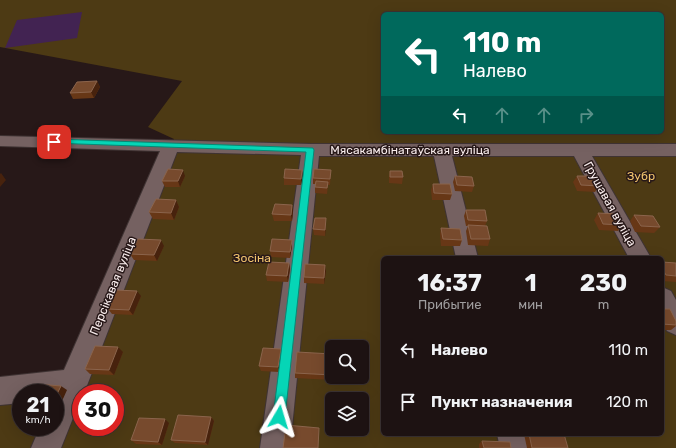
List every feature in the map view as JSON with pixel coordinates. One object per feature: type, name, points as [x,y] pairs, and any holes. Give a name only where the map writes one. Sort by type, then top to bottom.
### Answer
[{"type":"street","name":"Мясакамбінатаўская вуліца","points":[[0,141],[310,150],[676,150]]},
{"type":"street","name":"Персікавая вуліца","points":[[64,406],[171,145]]},
{"type":"street","points":[[275,448],[310,150]]},
{"type":"street","points":[[442,150],[467,256]]},
{"type":"street","name":"Грушавая вуліца","points":[[580,150],[639,256]]},
{"type":"street","points":[[664,302],[676,323]]},
{"type":"street","points":[[0,391],[74,383]]},
{"type":"street","name":"Персікавая вуліца","points":[[46,448],[51,436]]},
{"type":"street","points":[[512,436],[515,448]]},
{"type":"green space","name":"Зосіна","points":[[0,0],[676,0],[676,448],[0,448],[0,376],[73,376],[174,139],[148,127],[182,81],[0,47]]},
{"type":"shaded area","points":[[82,12],[77,38],[5,48],[17,20]]},
{"type":"building","points":[[97,81],[91,92],[70,93],[77,82]]},
{"type":"building","points":[[168,169],[183,170],[178,181],[162,181]]},
{"type":"building","points":[[285,169],[302,170],[301,179],[284,178]]},
{"type":"building","points":[[314,169],[331,170],[330,179],[313,178]]},
{"type":"building","points":[[390,171],[402,171],[403,177],[390,177]]},
{"type":"building","points":[[455,176],[472,177],[474,186],[457,185]]},
{"type":"building","points":[[577,176],[594,176],[599,186],[581,185]]},
{"type":"building","points":[[316,181],[328,182],[327,188],[315,187]]},
{"type":"building","points":[[433,184],[450,184],[452,194],[434,193]]},
{"type":"building","points":[[156,199],[176,200],[171,213],[149,212]]},
{"type":"building","points":[[275,204],[292,205],[291,215],[272,214]]},
{"type":"building","points":[[466,210],[485,210],[487,221],[468,220]]},
{"type":"building","points":[[598,213],[617,214],[622,225],[603,224]]},
{"type":"building","points":[[634,215],[653,216],[660,227],[641,226]]},
{"type":"building","points":[[315,218],[326,218],[325,230],[313,229]]},
{"type":"building","points":[[468,225],[487,226],[490,239],[471,239]]},
{"type":"building","points":[[441,228],[460,229],[462,240],[443,239]]},
{"type":"building","points":[[138,239],[161,240],[154,255],[130,254]]},
{"type":"building","points":[[272,239],[292,240],[290,252],[270,251]]},
{"type":"building","points":[[269,262],[289,263],[287,276],[266,275]]},
{"type":"building","points":[[664,262],[676,263],[676,276],[666,275],[664,272]]},
{"type":"building","points":[[305,264],[325,265],[324,278],[304,277]]},
{"type":"building","points":[[116,290],[137,291],[129,310],[108,309]]},
{"type":"building","points":[[664,309],[670,309],[676,321],[676,325],[664,324]]},
{"type":"building","points":[[95,346],[118,347],[109,370],[85,369]]},
{"type":"building","points":[[263,348],[281,349],[278,367],[259,366]]},
{"type":"building","points":[[297,352],[325,354],[325,375],[295,373]]},
{"type":"building","points":[[178,415],[211,417],[205,442],[171,440]]},
{"type":"building","points":[[139,418],[165,419],[158,442],[131,440]]},
{"type":"building","points":[[286,425],[319,428],[318,448],[283,448]]},
{"type":"building","points":[[529,436],[565,436],[568,448],[532,448]]},
{"type":"building","points":[[482,441],[510,442],[511,448],[484,448]]},
{"type":"route","points":[[54,142],[310,150],[279,417]]},
{"type":"park label","name":"Зубр","points":[[641,176]]}]
